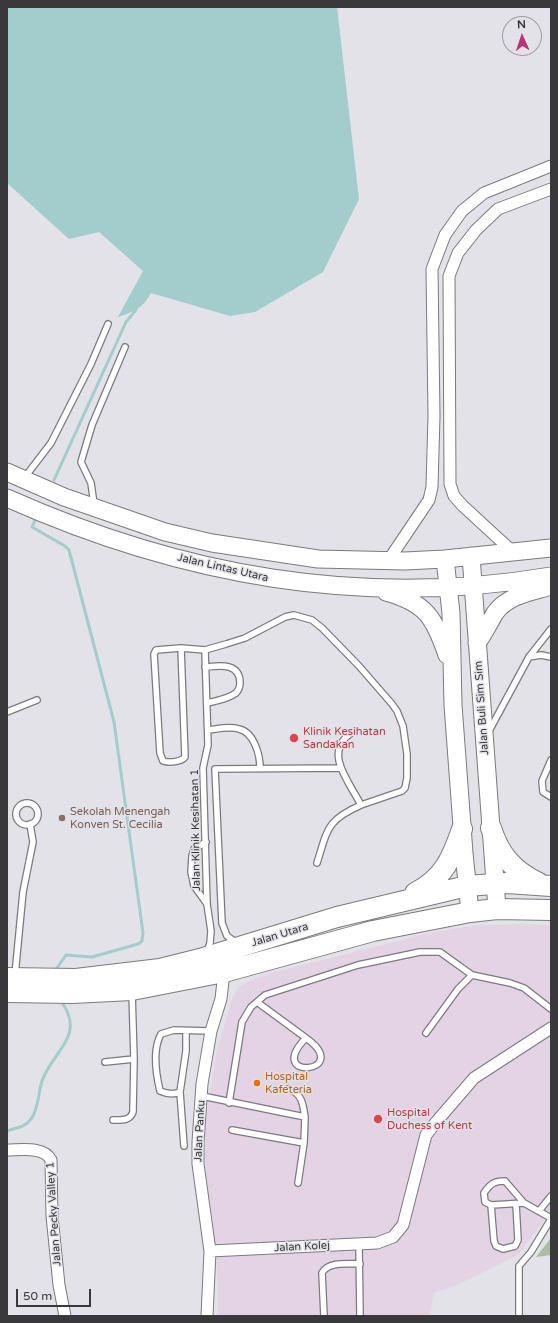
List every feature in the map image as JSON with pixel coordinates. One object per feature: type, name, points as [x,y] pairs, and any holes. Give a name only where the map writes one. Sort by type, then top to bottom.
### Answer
[{"type":"highway","points":[[491,828],[496,843],[508,862],[525,877],[547,886]]},
{"type":"highway","points":[[395,903],[423,888],[440,876],[455,848],[462,829]]},
{"type":"highway","name":"Jalan Utara","points":[[74,986],[160,969],[200,959],[348,914],[467,886],[495,883],[547,886]]},
{"type":"highway","name":"Jalan Utara","points":[[9,982],[45,986],[74,986],[132,990],[224,972],[368,933],[470,912],[497,909],[551,910]]},
{"type":"highway","points":[[348,914],[368,926],[368,933]]},
{"type":"main road","name":"Jalan Lintas Utara","points":[[7,472],[64,497],[94,508],[165,532],[212,543],[318,559],[388,561],[445,559]]},
{"type":"main road","name":"Jalan Lintas Utara","points":[[7,498],[113,539],[209,567],[261,578],[320,586],[362,588],[448,587],[473,585]]},
{"type":"main road","points":[[470,912],[462,829],[448,587],[445,559],[551,548]]},
{"type":"main road","name":"Jalan Buli Sim Sim","points":[[471,556],[497,909]]},
{"type":"main road","points":[[473,585],[551,576]]},
{"type":"main road","points":[[477,643],[495,613],[505,604],[518,595],[551,586]]},
{"type":"main road","points":[[362,588],[381,590],[401,596],[425,611],[437,627],[452,672]]},
{"type":"street","points":[[388,561],[429,500],[432,487],[434,416],[432,269],[445,235],[462,211],[484,193],[551,166]]},
{"type":"street","points":[[513,552],[463,506],[454,496],[450,484],[449,276],[458,253],[476,230],[498,209],[551,189]]},
{"type":"street","name":"Jalan Panku","points":[[207,1316],[210,1251],[198,1164],[202,1096],[211,1031],[221,999],[224,972]]},
{"type":"street","name":"Jalan Kolej","points":[[210,1251],[377,1243],[393,1237],[403,1225],[426,1135],[474,1078],[551,1028]]},
{"type":"street","name":"Jalan Pecky Valley 1","points":[[7,1150],[41,1151],[48,1155],[52,1160],[52,1216],[59,1285],[65,1316]]},
{"type":"lane","points":[[30,482],[91,364],[108,324]]},
{"type":"lane","points":[[94,508],[92,483],[81,462],[92,425],[125,347]]},
{"type":"lane","points":[[181,648],[186,754],[184,760],[164,762],[161,760],[160,753],[154,654],[156,650],[181,648],[205,650],[245,638],[285,617],[294,615],[312,620],[322,628],[359,666],[397,710],[404,726],[407,754],[407,778],[405,788],[402,791],[342,813],[331,825],[325,838],[318,863]]},
{"type":"lane","points":[[484,740],[529,657],[551,629]]},
{"type":"lane","name":"Jalan Klinik Kesihatan 1","points":[[200,959],[209,950],[211,930],[207,904],[203,768],[208,745],[205,650]]},
{"type":"lane","points":[[529,657],[541,655],[551,658]]},
{"type":"lane","points":[[205,667],[227,666],[233,668],[240,678],[238,692],[207,704]]},
{"type":"lane","points":[[7,712],[37,700]]},
{"type":"lane","points":[[208,730],[238,728],[244,730],[255,744],[260,758],[260,768]]},
{"type":"lane","points":[[350,734],[341,740],[338,748],[338,761],[362,805]]},
{"type":"lane","points":[[551,760],[542,781],[543,792],[551,797]]},
{"type":"lane","points":[[247,945],[235,942],[228,936],[222,923],[215,769],[342,768]]},
{"type":"lane","points":[[9,982],[23,892],[33,842],[30,824]]},
{"type":"lane","points":[[206,842],[194,849],[191,872],[194,886],[207,904]]},
{"type":"lane","points":[[229,1103],[242,1022],[251,1007],[265,995],[358,965],[420,952],[440,952],[472,975],[510,983],[524,988],[551,1009]]},
{"type":"lane","points":[[426,1034],[458,989],[472,975]]},
{"type":"lane","points":[[113,1120],[131,1117],[133,1112],[134,1059],[132,990]]},
{"type":"lane","points":[[257,1002],[306,1038],[318,1048],[321,1056],[320,1060],[315,1067],[306,1069],[298,1066],[294,1058],[296,1049],[306,1038]]},
{"type":"lane","points":[[180,1092],[173,1094],[160,1091],[156,1070],[156,1047],[161,1034],[174,1030],[186,1032],[211,1031]]},
{"type":"lane","points":[[184,1146],[180,1092],[186,1051],[186,1032]]},
{"type":"lane","points":[[105,1062],[134,1059]]},
{"type":"lane","points":[[288,1088],[293,1090],[302,1099],[305,1117],[304,1143],[298,1183]]},
{"type":"lane","points":[[202,1096],[229,1103],[305,1117]]},
{"type":"lane","points":[[232,1130],[304,1143]]},
{"type":"lane","points":[[518,1316],[519,1266],[531,1252],[551,1219],[524,1203],[505,1181],[496,1181],[491,1184],[484,1193],[484,1202],[491,1205],[524,1203]]},
{"type":"lane","points":[[539,1211],[551,1196]]},
{"type":"lane","points":[[491,1205],[494,1241],[496,1246],[503,1249],[515,1246],[518,1240],[516,1204]]},
{"type":"lane","points":[[359,1244],[360,1316]]},
{"type":"lane","points":[[324,1316],[322,1273],[324,1269],[329,1266],[360,1264]]},
{"type":"shaded area","name":"Hospital Duchess of Kent","points":[[531,924],[551,926],[551,1211],[518,1255],[457,1285],[434,1293],[429,1316],[218,1316],[218,1285],[214,1230],[205,1165],[205,1123],[217,1050],[233,996],[239,987],[249,981],[271,973],[429,933],[477,925]]},
{"type":"green space","points":[[551,1238],[551,1255],[536,1257]]},
{"type":"water","points":[[7,7],[337,7],[359,199],[323,272],[255,312],[230,316],[151,293],[138,309],[118,317],[143,271],[99,232],[69,239],[7,183]]},
{"type":"waterway","points":[[54,480],[126,322],[136,310]]},
{"type":"waterway","points":[[36,518],[32,527],[65,546],[69,550],[114,722],[143,933],[142,941],[138,944],[92,957],[66,955],[57,968]]},
{"type":"waterway","points":[[7,1131],[23,1126],[29,1122],[34,1115],[42,1081],[69,1035],[69,1016],[63,1004]]},
{"type":"place","name":"Klinik Kesihatan Sandakan","points":[[294,738]]},
{"type":"place","name":"Sekolah Menengah Konven St. Cecilia","points":[[62,818]]},
{"type":"place","name":"Hospital Kafeteria","points":[[257,1083]]},
{"type":"place","name":"Hospital Duchess of Kent","points":[[378,1119]]}]
